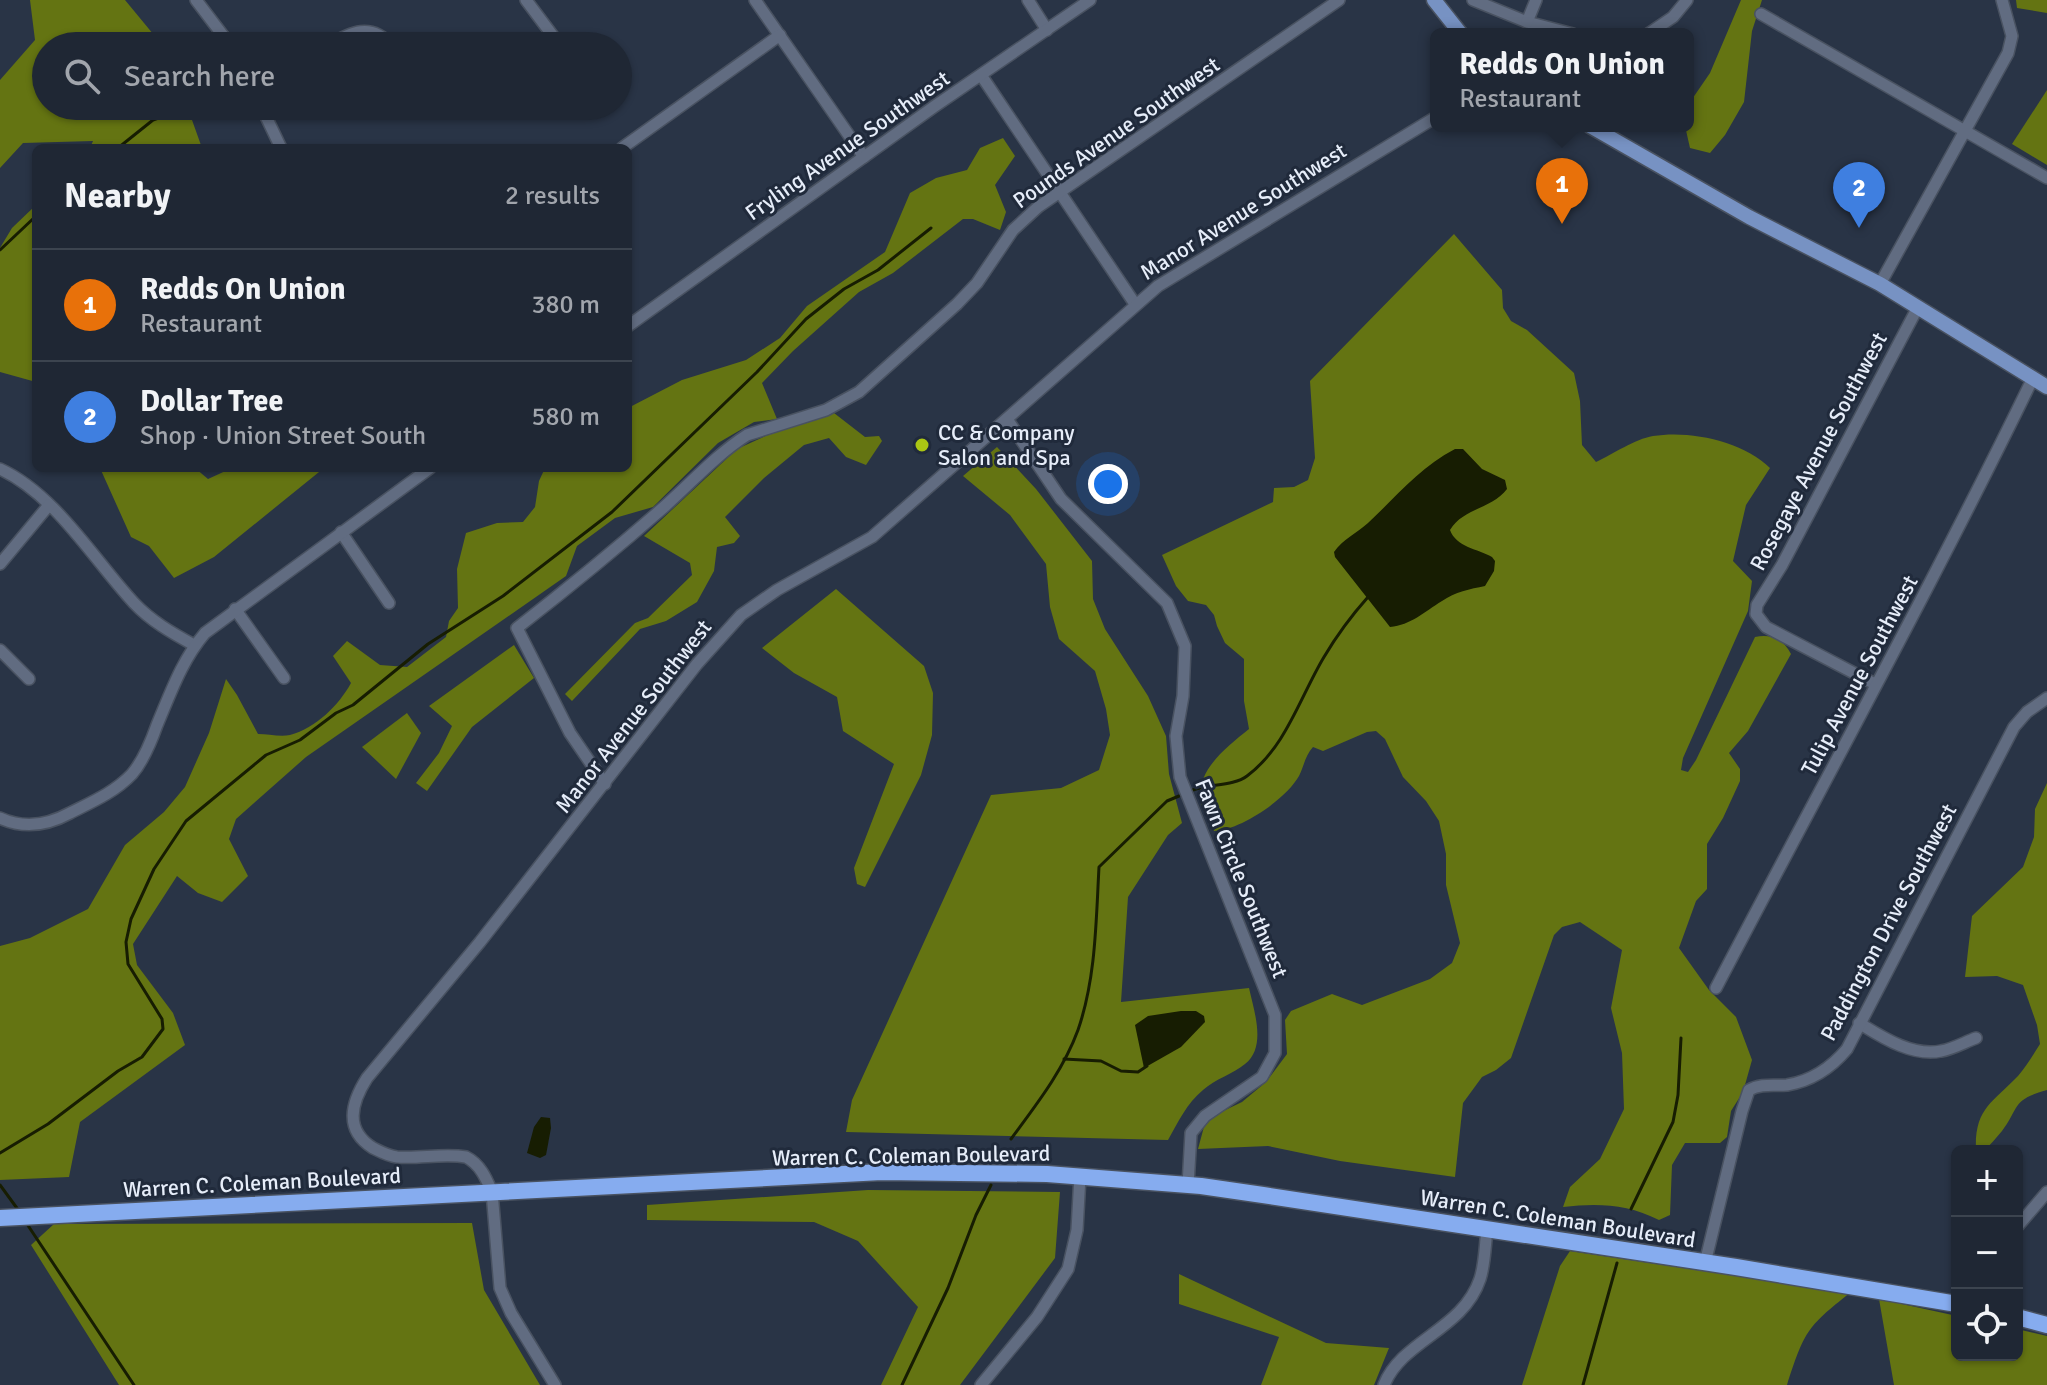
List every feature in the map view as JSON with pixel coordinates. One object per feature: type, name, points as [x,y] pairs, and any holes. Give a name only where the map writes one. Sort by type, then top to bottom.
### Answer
[{"type":"highway","name":"Warren C. Coleman Boulevard","points":[[0,1218],[882,1172],[990,1172],[1188,1185],[1951,1303]]},
{"type":"highway","points":[[2023,1319],[2047,1325]]},
{"type":"main road","points":[[1434,0],[1456,28]]},
{"type":"main road","points":[[1600,132],[1749,217],[1880,284],[2047,387]]},
{"type":"street","points":[[196,0],[220,32]]},
{"type":"street","points":[[526,0],[550,32]]},
{"type":"street","points":[[755,0],[864,157]]},
{"type":"street","points":[[1028,0],[1047,30]]},
{"type":"street","name":"Fryling Avenue Southwest","points":[[632,323],[1090,0]]},
{"type":"street","name":"Pounds Avenue Southwest","points":[[605,784],[570,733],[517,628],[590,571],[707,465],[738,441],[747,435],[826,410],[859,392],[957,304],[977,283],[1013,230],[1059,192],[1339,0]]},
{"type":"street","points":[[1473,0],[1550,28]]},
{"type":"street","points":[[1527,22],[1536,0]]},
{"type":"street","points":[[1657,28],[1673,17],[1687,0]]},
{"type":"street","points":[[1880,284],[2008,53],[2012,42],[2002,0]]},
{"type":"street","points":[[1761,14],[2047,178]]},
{"type":"street","points":[[628,144],[780,35]]},
{"type":"street","points":[[981,75],[1135,304]]},
{"type":"street","points":[[268,120],[279,144]]},
{"type":"street","name":"Manor Avenue Southwest","points":[[492,1192],[482,1170],[466,1157],[398,1157],[380,1152],[359,1136],[353,1124],[352,1109],[360,1089],[375,1068],[480,942],[697,664],[741,615],[777,590],[872,537],[1135,304],[1197,260],[1430,121]]},
{"type":"street","name":"Rosegaye Avenue Southwest","points":[[1875,684],[1766,627],[1756,614],[1757,605],[1782,565],[1918,307]]},
{"type":"street","name":"Tulip Avenue Southwest","points":[[1716,988],[1933,579],[2033,378]]},
{"type":"street","name":"Fawn Circle Southwest","points":[[1007,419],[1061,499],[1167,603],[1185,646],[1183,696],[1176,736],[1180,777],[1275,1015],[1275,1053],[1262,1077],[1205,1116],[1191,1133],[1188,1185]]},
{"type":"street","points":[[0,469],[26,485],[49,505],[136,605],[155,622],[194,645]]},
{"type":"street","points":[[0,818],[17,824],[44,824],[115,789],[133,773],[143,758],[181,667],[205,633],[424,472]]},
{"type":"street","points":[[0,564],[49,505]]},
{"type":"street","points":[[341,532],[389,603]]},
{"type":"street","points":[[235,609],[284,678]]},
{"type":"street","points":[[0,650],[29,679]]},
{"type":"street","name":"Paddington Drive Southwest","points":[[1705,1263],[1749,1090],[1812,1078],[1838,1060],[1847,1049],[2014,727],[2027,712],[2047,698]]},
{"type":"street","points":[[1859,1023],[1884,1039],[1925,1052],[1941,1051],[1976,1038]]},
{"type":"street","points":[[981,1385],[1037,1317],[1068,1269],[1077,1230],[1080,1176]]},
{"type":"street","points":[[492,1192],[500,1288],[511,1313],[555,1385]]},
{"type":"street","points":[[2023,1220],[2047,1192]]},
{"type":"street","points":[[1384,1385],[1393,1369],[1445,1327],[1462,1309],[1480,1278],[1487,1230]]},
{"type":"green space","points":[[30,0],[125,0],[151,32],[34,32]]},
{"type":"green space","points":[[1741,0],[1762,0],[1752,31],[1744,102],[1725,135],[1710,153],[1690,148],[1686,132],[1694,132],[1694,96],[1710,73]]},
{"type":"green space","points":[[2016,0],[2047,0],[2047,13],[2017,8]]},
{"type":"green space","points":[[32,43],[32,120],[192,120],[201,144],[23,143],[0,168],[0,80]]},
{"type":"green space","points":[[2047,90],[2047,165],[2012,144]]},
{"type":"green space","points":[[1003,138],[1015,156],[995,185],[1006,212],[1000,230],[973,219],[963,219],[893,273],[859,292],[762,383],[777,419],[754,422],[718,443],[653,507],[615,518],[577,546],[566,576],[306,757],[236,819],[229,839],[248,876],[222,902],[198,893],[177,876],[133,944],[137,965],[173,1013],[185,1045],[80,1122],[69,1177],[0,1180],[0,946],[30,938],[88,909],[125,845],[164,812],[185,787],[209,733],[226,679],[258,734],[286,736],[318,721],[346,691],[351,683],[333,656],[347,641],[380,665],[407,667],[446,637],[449,621],[458,608],[457,569],[466,533],[497,523],[523,522],[535,507],[543,472],[632,472],[632,406],[682,380],[746,360],[780,338],[807,306],[885,252],[910,193],[936,178],[967,170],[980,148]]},
{"type":"green space","points":[[32,209],[32,381],[0,372],[0,248],[12,228]]},
{"type":"green space","points":[[1454,234],[1502,290],[1503,308],[1511,321],[1527,330],[1574,373],[1580,401],[1582,445],[1596,462],[1646,438],[1683,435],[1731,444],[1770,468],[1746,505],[1733,561],[1752,581],[1748,611],[1683,758],[1681,770],[1688,772],[1696,760],[1755,637],[1766,636],[1781,641],[1791,654],[1748,731],[1729,753],[1740,769],[1740,781],[1707,844],[1707,889],[1696,901],[1679,948],[1709,990],[1736,1017],[1752,1060],[1743,1092],[1731,1111],[1727,1137],[1720,1143],[1685,1143],[1672,1165],[1670,1215],[1659,1220],[1612,1206],[1563,1207],[1570,1187],[1600,1159],[1624,1109],[1622,1053],[1611,1008],[1622,950],[1580,922],[1562,927],[1554,935],[1511,1058],[1482,1077],[1463,1103],[1455,1177],[1340,1161],[1268,1146],[1198,1149],[1205,1123],[1242,1102],[1266,1082],[1287,1054],[1285,1020],[1291,1011],[1332,994],[1362,1005],[1430,979],[1452,963],[1460,943],[1446,885],[1446,854],[1439,821],[1426,801],[1403,777],[1385,739],[1376,731],[1323,751],[1313,747],[1293,785],[1274,803],[1237,825],[1214,831],[1201,804],[1201,785],[1210,766],[1249,729],[1244,701],[1244,659],[1225,643],[1214,615],[1206,605],[1188,601],[1176,586],[1162,555],[1273,502],[1274,488],[1294,487],[1308,480],[1315,458],[1310,381]]},
{"type":"green space","points":[[834,413],[865,437],[879,436],[882,441],[866,465],[846,457],[829,438],[804,445],[764,478],[725,517],[740,536],[734,543],[717,547],[714,571],[697,602],[666,621],[640,629],[572,701],[565,694],[635,623],[648,618],[692,575],[690,563],[644,536],[737,449],[772,433]]},
{"type":"green space","points":[[997,447],[1036,489],[1092,561],[1093,599],[1105,629],[1148,696],[1166,736],[1169,774],[1182,823],[1168,835],[1128,897],[1121,1002],[1249,988],[1257,1028],[1256,1048],[1252,1057],[1197,1095],[1168,1140],[846,1132],[852,1100],[991,795],[1061,788],[1099,770],[1110,735],[1095,671],[1059,639],[1050,607],[1046,564],[1010,515],[963,476]]},
{"type":"green space","points":[[102,472],[200,472],[208,479],[223,472],[319,472],[214,557],[174,578],[149,546],[131,537]]},
{"type":"green space","points":[[836,589],[924,666],[933,693],[932,735],[921,775],[865,887],[857,884],[854,868],[894,764],[843,731],[837,697],[794,673],[762,648]]},
{"type":"green space","points":[[514,645],[534,678],[472,727],[427,791],[416,783],[439,753],[452,726],[429,706]]},
{"type":"green space","points":[[407,713],[421,733],[396,779],[362,747]]},
{"type":"green space","points":[[2047,783],[2047,1090],[2022,1101],[1990,1145],[1976,1145],[1978,1125],[1986,1108],[2021,1072],[2040,1044],[2023,985],[1997,976],[1965,977],[1972,916],[2023,867],[2034,837],[2035,809]]},
{"type":"green space","points":[[868,1190],[1060,1192],[1055,1258],[960,1385],[881,1385],[918,1307],[858,1241],[814,1222],[647,1220],[647,1205]]},
{"type":"green space","points":[[472,1223],[484,1290],[540,1385],[119,1385],[31,1245],[54,1224]]},
{"type":"green space","points":[[1570,1251],[1850,1293],[1808,1332],[1787,1385],[1522,1385],[1560,1266]]},
{"type":"green space","points":[[1179,1274],[1326,1343],[1389,1348],[1374,1385],[1261,1385],[1279,1337],[1179,1304]]},
{"type":"green space","points":[[1879,1299],[1951,1315],[1951,1361],[2023,1361],[2023,1330],[2047,1336],[2047,1385],[1894,1385]]},
{"type":"shaded area","points":[[1455,449],[1463,449],[1482,469],[1505,480],[1507,489],[1501,496],[1462,517],[1450,530],[1462,544],[1492,557],[1495,561],[1494,571],[1485,586],[1452,595],[1411,621],[1390,627],[1334,552],[1419,473]]},
{"type":"shaded area","points":[[1196,1011],[1204,1016],[1205,1022],[1181,1047],[1144,1068],[1135,1025],[1148,1016]]},
{"type":"shaded area","points":[[541,1117],[550,1118],[551,1128],[546,1155],[540,1158],[527,1153],[534,1127]]},
{"type":"waterway","points":[[123,144],[153,120]]},
{"type":"waterway","points":[[0,250],[32,220]]},
{"type":"waterway","points":[[0,1153],[48,1124],[118,1071],[142,1057],[163,1029],[162,1019],[128,964],[126,942],[131,919],[154,869],[186,821],[266,755],[300,740],[336,713],[353,705],[428,644],[503,596],[612,512],[757,372],[806,319],[844,289],[878,270],[931,228]]},
{"type":"waterway","points":[[1193,790],[1242,779],[1261,764],[1291,721],[1329,649],[1368,597]]},
{"type":"waterway","points":[[1011,1139],[1057,1074],[1078,1030],[1092,970],[1099,867],[1167,801],[1179,796]]},
{"type":"waterway","points":[[1631,1209],[1673,1122],[1678,1095],[1681,1038]]},
{"type":"waterway","points":[[1064,1059],[1101,1061],[1121,1071],[1138,1072],[1147,1066]]},
{"type":"waterway","points":[[0,1185],[19,1211]]},
{"type":"waterway","points":[[902,1385],[948,1288],[991,1185]]},
{"type":"waterway","points":[[27,1224],[134,1385]]},
{"type":"waterway","points":[[1583,1385],[1617,1263]]},
{"type":"place","name":"Redds On Union","points":[[1562,224]]},
{"type":"place","name":"Dollar Tree","points":[[1859,228]]},
{"type":"place","name":"CC & Company Salon and Spa","points":[[922,445]]}]
